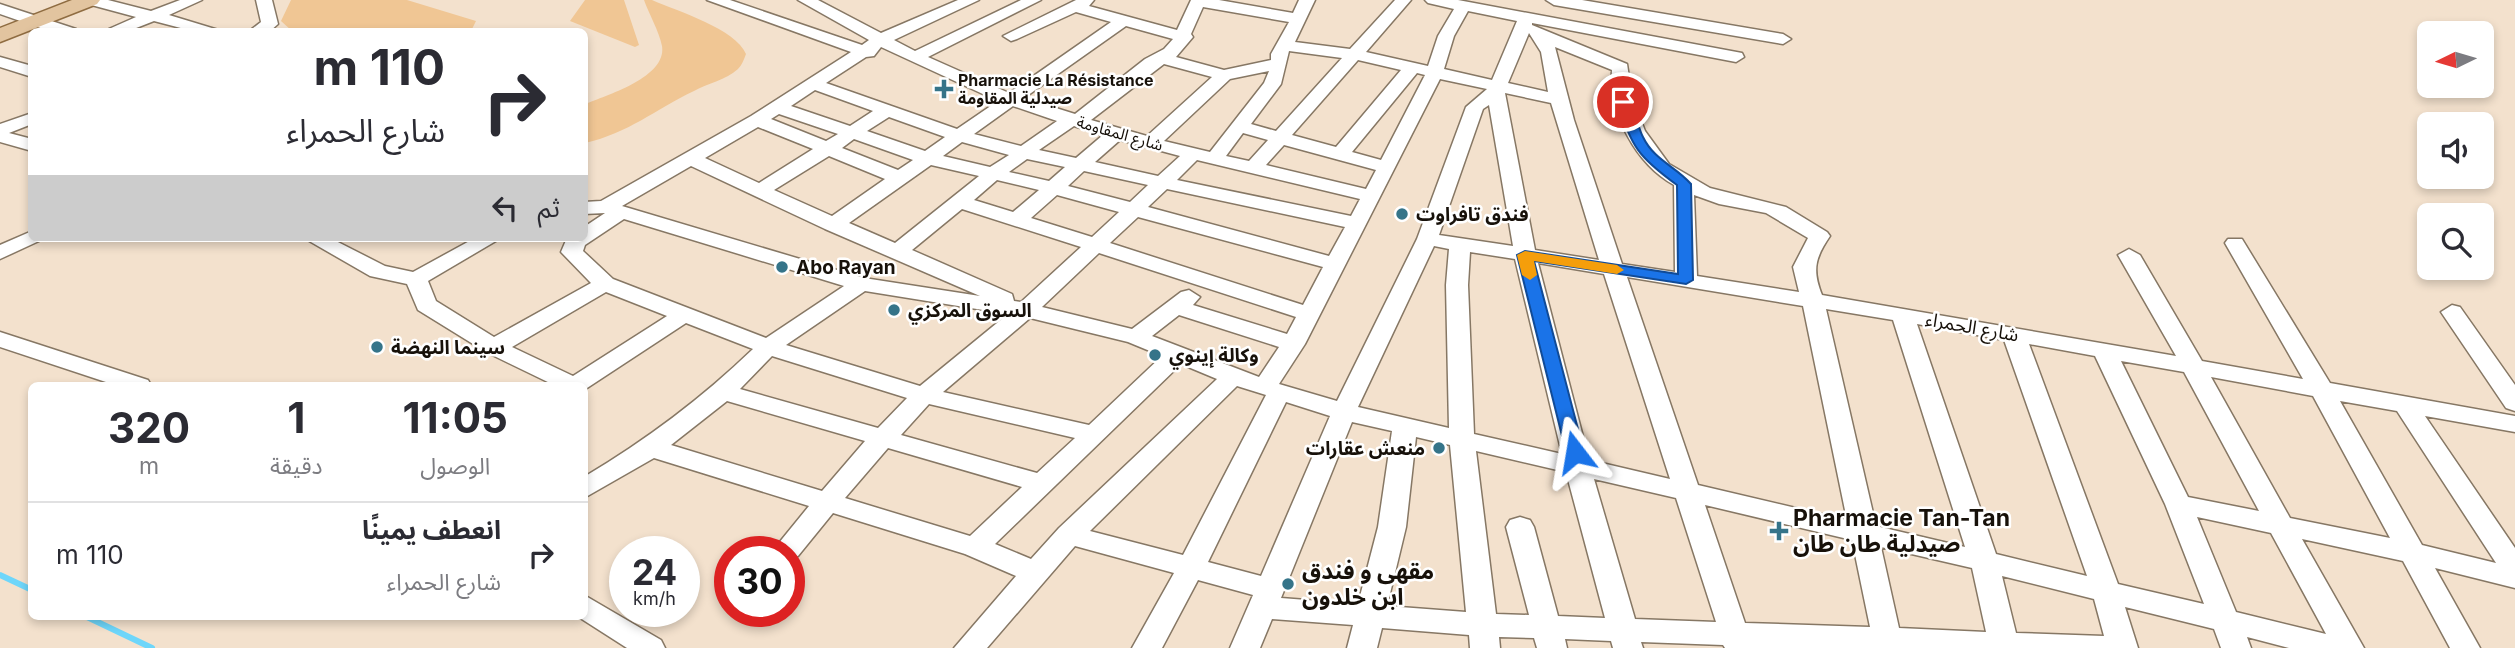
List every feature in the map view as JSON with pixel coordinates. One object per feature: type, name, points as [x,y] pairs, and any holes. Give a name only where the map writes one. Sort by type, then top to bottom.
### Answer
[{"type":"main road","points":[[0,36],[89,0]]},
{"type":"street","points":[[89,0],[155,23],[194,0]]},
{"type":"street","points":[[263,28],[270,24],[265,13],[264,0]]},
{"type":"street","points":[[715,0],[868,51]]},
{"type":"street","name":"شارع المقاومة","points":[[806,0],[916,57],[1011,100],[1152,142],[1371,196]]},
{"type":"street","points":[[916,57],[1033,0]]},
{"type":"street","points":[[1216,158],[1237,126],[1272,83],[1307,0]]},
{"type":"street","points":[[1252,168],[1357,55],[1403,0]]},
{"type":"street","points":[[1433,0],[1531,25],[1736,57]]},
{"type":"street","points":[[1554,0],[1783,39]]},
{"type":"street","points":[[1166,59],[1185,37],[1198,1],[1299,19]]},
{"type":"street","points":[[588,230],[603,209],[757,120],[868,51],[882,39],[958,2]]},
{"type":"street","points":[[1011,36],[1082,3],[1123,21],[1185,37]]},
{"type":"street","points":[[1146,648],[1192,568],[1293,344],[1435,72],[1446,36],[1463,6]]},
{"type":"street","points":[[0,9],[58,28]]},
{"type":"street","points":[[832,225],[1123,21]]},
{"type":"street","points":[[130,28],[181,22],[203,28]]},
{"type":"street","points":[[981,25],[1034,45]]},
{"type":"street","points":[[1245,648],[1343,412],[1427,239],[1475,107],[1498,88],[1531,25]]},
{"type":"street","points":[[1531,25],[1553,64],[1559,100],[1736,640]]},
{"type":"street","points":[[1531,25],[1621,68],[1619,86],[1635,136],[1649,159],[1684,184],[1721,199],[1773,209],[1820,236],[1805,254],[1801,270],[1812,301],[1889,644]]},
{"type":"street","points":[[1152,142],[1224,75],[1282,55],[1357,55],[1559,100]]},
{"type":"street","points":[[900,250],[992,175],[1151,63],[1166,59],[1224,75]]},
{"type":"street","points":[[0,62],[28,71]]},
{"type":"street","points":[[1341,153],[1413,67]]},
{"type":"street","points":[[813,84],[959,136],[1025,153],[1357,224]]},
{"type":"street","points":[[1498,88],[1525,255],[1578,468],[1626,639]]},
{"type":"street","points":[[777,107],[927,158],[1054,188],[1336,264]]},
{"type":"street","points":[[760,191],[888,110]]},
{"type":"street","points":[[0,130],[28,120]]},
{"type":"street","points":[[757,120],[900,178]]},
{"type":"street","points":[[1237,126],[1387,167]]},
{"type":"street","points":[[1016,220],[1118,132]]},
{"type":"street","points":[[0,136],[28,144]]},
{"type":"street","points":[[799,536],[864,458],[885,439],[924,395],[1026,310],[1194,153]]},
{"type":"street","points":[[692,159],[832,225],[900,250],[1026,310]]},
{"type":"street","points":[[1684,184],[1686,280]]},
{"type":"street","points":[[961,202],[1309,314]]},
{"type":"street","points":[[603,209],[861,284],[1026,310],[1136,337],[1233,377],[1343,412],[2108,592],[2232,636],[2335,648]]},
{"type":"street","points":[[0,253],[28,239]]},
{"type":"street","name":"شارع الحمراء","points":[[1427,239],[1903,315],[2515,425]]},
{"type":"street","points":[[322,242],[378,271],[416,279],[484,242]]},
{"type":"street","points":[[575,242],[572,252],[605,284],[768,347],[924,395],[1093,434]]},
{"type":"street","points":[[2235,243],[2322,390],[2465,648]]},
{"type":"street","points":[[1460,244],[1457,285],[1462,439],[1485,636]]},
{"type":"street","points":[[2129,255],[2196,368],[2278,524],[2349,648]]},
{"type":"street","points":[[416,279],[426,305],[494,347],[568,382]]},
{"type":"street","points":[[1136,337],[1207,282]]},
{"type":"street","points":[[494,347],[605,284]]},
{"type":"street","points":[[588,487],[651,448],[723,393],[768,347],[861,284]]},
{"type":"street","points":[[1177,307],[1293,344]]},
{"type":"street","points":[[2452,312],[2515,403]]},
{"type":"street","points":[[579,382],[683,315]]},
{"type":"street","points":[[1903,315],[1984,561],[2004,646]]},
{"type":"street","points":[[1069,535],[1192,568],[1266,598],[1485,636],[2122,648],[2108,592],[2014,334]]},
{"type":"street","points":[[0,339],[130,382]]},
{"type":"street","points":[[2104,351],[2178,504],[2232,636]]},
{"type":"street","points":[[975,547],[1179,354]]},
{"type":"street","points":[[969,648],[1069,535],[1233,377]]},
{"type":"street","points":[[723,393],[1043,484]]},
{"type":"street","points":[[2404,403],[2515,570]]},
{"type":"street","points":[[1362,648],[1392,527],[1405,427]]},
{"type":"street","points":[[651,448],[829,500],[975,547],[1034,572]]},
{"type":"street","points":[[2178,504],[2414,553],[2515,578]]},
{"type":"street","points":[[1520,527],[1549,638]]},
{"type":"street","points":[[588,609],[650,648]]},
{"type":"shaded area","points":[[291,0],[407,0],[476,21],[472,28],[289,28],[281,21]]},
{"type":"shaded area","points":[[585,0],[624,0],[639,45],[635,47],[570,21]]},
{"type":"shaded area","points":[[644,0],[652,0],[718,29],[740,45],[746,54],[738,69],[728,76],[699,88],[628,127],[588,142],[588,103],[646,76],[661,57],[661,40]]},
{"type":"waterway","points":[[0,575],[28,588]]},
{"type":"waterway","points":[[93,620],[152,648]]},
{"type":"slow traffic","points":[[1530,275],[1525,255],[1617,270]]},
{"type":"place","name":"Pharmacie La Résistance صيدلية المقاومة","points":[[944,89]]},
{"type":"place","name":"فندق تافراوت","points":[[1402,214]]},
{"type":"place","name":"Abo Rayan","points":[[782,267]]},
{"type":"place","name":"السوق المركزي","points":[[894,310]]},
{"type":"place","name":"سينما النهضة","points":[[377,347]]},
{"type":"place","name":"وكالة إينوي","points":[[1155,355]]},
{"type":"place","name":"منعش عقارات","points":[[1439,448]]},
{"type":"place","name":"Pharmacie Tan-Tan صيدلية طان طان","points":[[1779,531]]},
{"type":"place","name":"مقهى و فندق ابن خلدون","points":[[1288,584]]},
{"type":"route","points":[[1575,452],[1525,255],[1686,280],[1684,184],[1649,159],[1635,136],[1623,102]]}]
